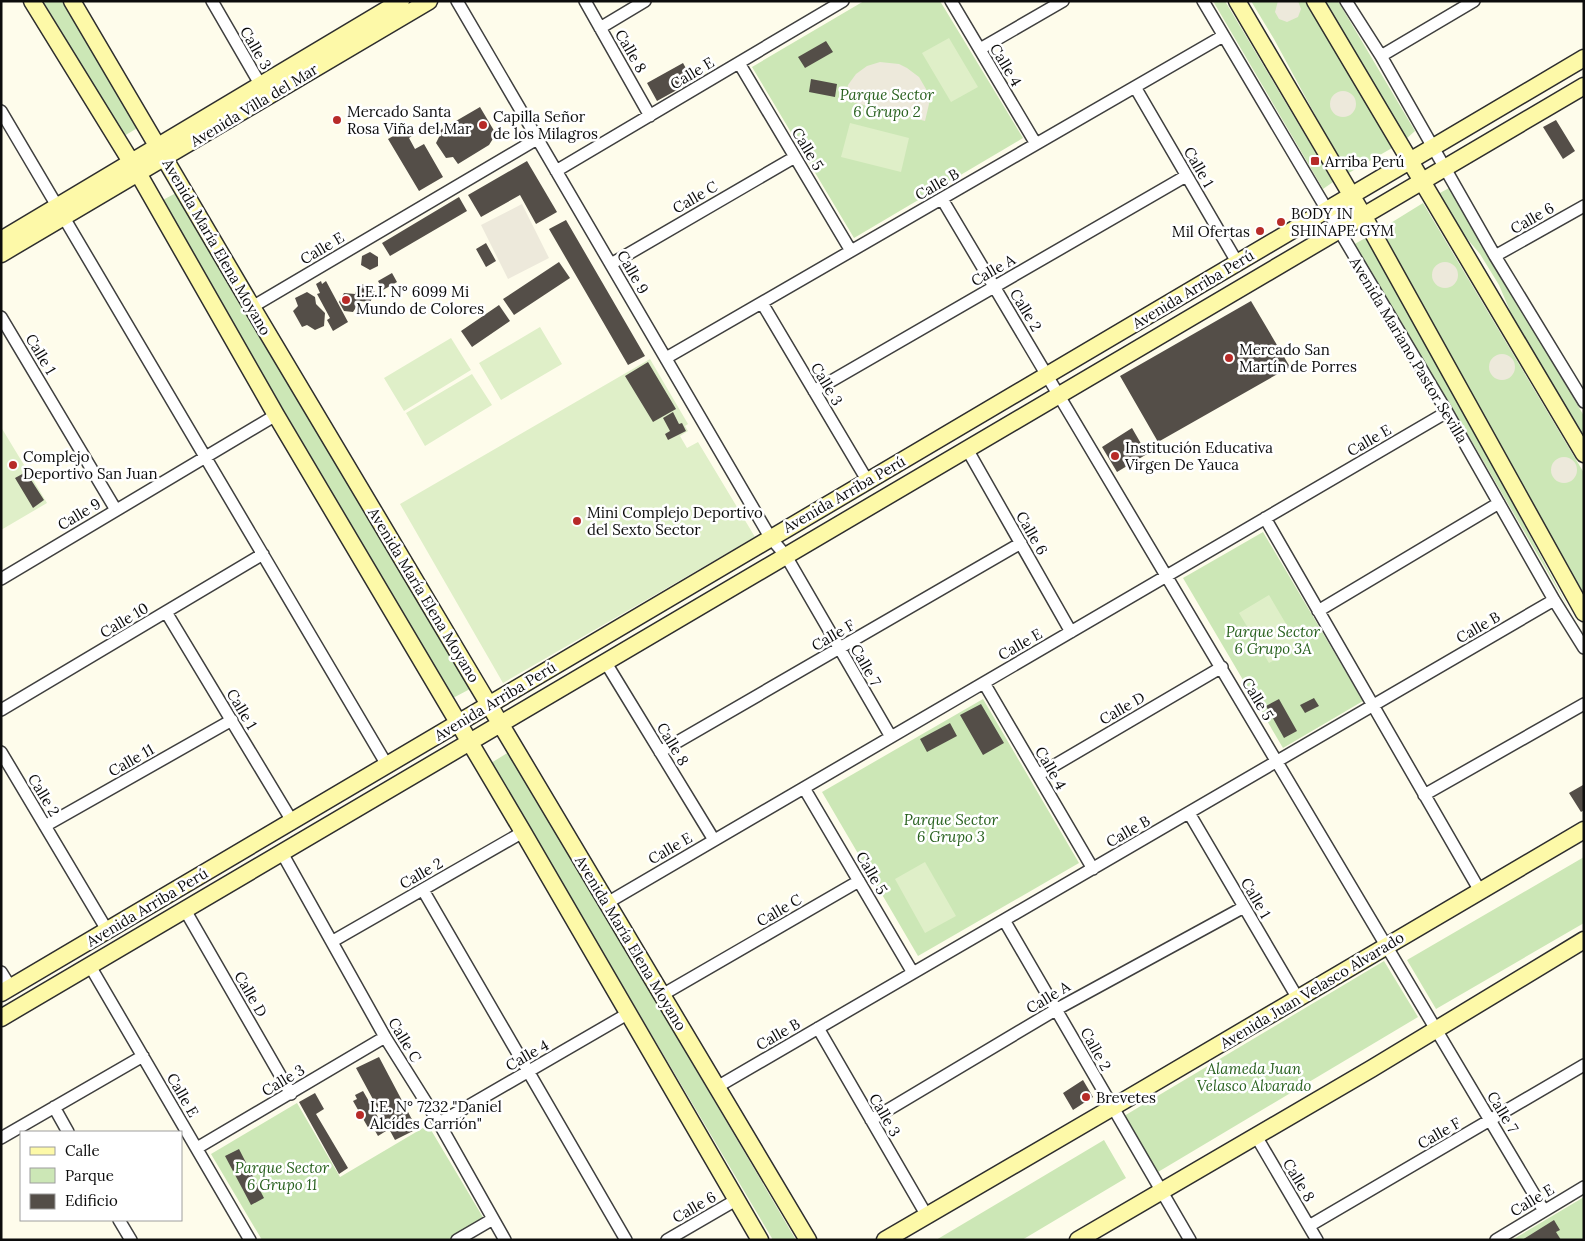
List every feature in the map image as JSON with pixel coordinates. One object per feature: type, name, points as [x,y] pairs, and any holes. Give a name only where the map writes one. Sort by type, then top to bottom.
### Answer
[{"type":"street","points":[[32,1],[134,168],[276,415],[523,832],[760,1240]]},
{"type":"street","name":"Avenida María Elena Moyano","points":[[72,1],[252,307],[808,1240]]},
{"type":"street","name":"Calle 3","points":[[212,1],[260,84]]},
{"type":"street","name":"Avenida Villa del Mar","points":[[1,240],[60,211],[134,168],[260,84],[401,1]]},
{"type":"street","name":"Avenida Villa del Mar","points":[[161,151],[429,1]]},
{"type":"street","name":"Calle 9","points":[[457,1],[770,537],[786,556]]},
{"type":"street","name":"Calle 8","points":[[585,1],[650,116]]},
{"type":"street","points":[[600,28],[645,1]]},
{"type":"street","name":"Calle 4","points":[[951,1],[1036,144]]},
{"type":"street","points":[[980,50],[1063,1]]},
{"type":"street","name":"Avenida Mariano Pastor Sevilla","points":[[1203,1],[1337,230],[1447,412],[1554,600],[1584,648]]},
{"type":"street","name":"Avenida Mariano Pastor Sevilla","points":[[1237,1],[1352,195],[1584,613]]},
{"type":"street","points":[[1315,1],[1420,182],[1584,454]]},
{"type":"street","points":[[1346,1],[1381,56],[1495,256],[1584,402]]},
{"type":"street","points":[[1381,56],[1474,1]]},
{"type":"street","name":"Calle E","points":[[556,171],[740,63],[837,3]]},
{"type":"street","name":"Calle B","points":[[666,358],[1223,36]]},
{"type":"street","name":"Avenida Arriba Perú","points":[[1,1018],[502,725],[967,449],[1053,385],[1237,262],[1584,58]]},
{"type":"street","name":"Calle 5","points":[[740,63],[851,251]]},
{"type":"street","name":"Avenida Arriba Perú","points":[[6,990],[867,480],[1053,385],[1337,230],[1584,86]]},
{"type":"street","name":"Calle 1","points":[[1135,87],[1237,262]]},
{"type":"street","points":[[1,111],[387,765]]},
{"type":"street","name":"Calle E","points":[[252,307],[537,139]]},
{"type":"street","name":"Calle C","points":[[611,264],[796,158]]},
{"type":"street","name":"Calle A","points":[[814,391],[1186,176]]},
{"type":"street","name":"Calle 2","points":[[942,199],[1053,385]]},
{"type":"street","name":"Calle 6","points":[[1495,256],[1584,206]]},
{"type":"street","name":"Avenida Villa del Mar","points":[[1,254],[60,211]]},
{"type":"street","name":"Calle 3","points":[[762,303],[867,480]]},
{"type":"street","name":"Calle 1","points":[[1,317],[116,510]]},
{"type":"street","name":"Calle 5","points":[[1053,385],[1436,1028]]},
{"type":"street","name":"Calle E","points":[[607,903],[1447,412]]},
{"type":"street","name":"Calle 9","points":[[1,578],[276,415]]},
{"type":"street","name":"Calle 6","points":[[967,449],[1071,632]]},
{"type":"street","points":[[1318,611],[1500,503]]},
{"type":"street","points":[[1265,518],[1480,890]]},
{"type":"street","name":"Calle F","points":[[660,752],[1021,543]]},
{"type":"street","name":"Calle 10","points":[[1,710],[263,554]]},
{"type":"street","name":"Calle 7","points":[[786,556],[891,737]]},
{"type":"street","name":"Calle B","points":[[717,1087],[1554,600]]},
{"type":"street","name":"Calle 1","points":[[166,612],[292,821]]},
{"type":"street","name":"Calle 8","points":[[606,663],[714,840]]},
{"type":"street","name":"Calle D","points":[[1038,775],[1222,667]]},
{"type":"street","name":"Calle 4","points":[[984,683],[1093,869]]},
{"type":"street","points":[[1424,795],[1584,704]]},
{"type":"street","name":"Calle 11","points":[[46,826],[232,720]]},
{"type":"street","name":"Calle 2","points":[[1,752],[108,930]]},
{"type":"street","name":"Calle 5","points":[[804,788],[913,973]]},
{"type":"street","name":"Calle 1","points":[[1189,813],[1297,997]]},
{"type":"street","name":"Avenida Juan Velasco Alvarado","points":[[885,1240],[1112,1109],[1297,997],[1584,830]]},
{"type":"street","name":"Calle 2","points":[[333,941],[523,832]]},
{"type":"street","name":"Calle C","points":[[282,853],[333,941],[385,1037],[439,1123],[505,1240]]},
{"type":"street","name":"Calle C","points":[[662,994],[859,881]]},
{"type":"street","points":[[423,890],[626,1240]]},
{"type":"street","name":"Calle A","points":[[871,1120],[1056,1009],[1244,906]]},
{"type":"street","name":"Calle D","points":[[186,910],[291,1094]]},
{"type":"street","name":"Calle 2","points":[[1004,920],[1161,1191]]},
{"type":"street","points":[[1078,1240],[1371,1069],[1584,940]]},
{"type":"street","name":"Calle E","points":[[90,966],[250,1240]]},
{"type":"street","points":[[1,972],[6,990]]},
{"type":"street","name":"Calle 4","points":[[439,1123],[629,1013]]},
{"type":"street","name":"Calle 3","points":[[818,1028],[927,1216]]},
{"type":"street","name":"Calle 7","points":[[1436,1028],[1544,1210]]},
{"type":"street","name":"Calle 3","points":[[197,1148],[385,1037]]},
{"type":"street","points":[[1,1138],[143,1056]]},
{"type":"street","name":"Calle F","points":[[1310,1226],[1584,1065]]},
{"type":"street","points":[[54,1108],[67,1131]]},
{"type":"street","name":"Calle 8","points":[[1256,1136],[1318,1240]]},
{"type":"street","name":"Calle E","points":[[1496,1240],[1584,1187]]},
{"type":"street","points":[[1161,1191],[1190,1240]]},
{"type":"street","name":"Calle 6","points":[[667,1240],[736,1200]]},
{"type":"street","points":[[457,1240],[493,1219]]},
{"type":"street","points":[[121,1221],[131,1240]]},
{"type":"green space","points":[[43,1],[64,1],[139,127],[124,136]]},
{"type":"green space","name":"Parque Sector 6 Grupo 2","points":[[864,1],[940,1],[1023,138],[854,238],[752,67]]},
{"type":"green space","points":[[1213,1],[1225,1],[1333,182],[1323,189]]},
{"type":"green space","points":[[1251,1],[1306,1],[1392,148],[1347,174],[1274,39]]},
{"type":"green space","points":[[1325,1],[1338,1],[1415,131],[1406,139]]},
{"type":"green space","points":[[949,38],[978,87],[951,102],[922,53]]},
{"type":"green space","points":[[850,123],[909,138],[901,172],[841,157]]},
{"type":"green space","points":[[1449,188],[1584,416],[1584,440],[1516,325],[1499,285],[1480,254],[1459,229],[1438,194]]},
{"type":"green space","points":[[176,193],[470,689],[453,698],[161,201]]},
{"type":"green space","points":[[1423,203],[1584,473],[1584,601],[1381,229]]},
{"type":"green space","points":[[1367,237],[1473,428],[1569,609],[1467,433],[1353,245]]},
{"type":"green space","points":[[540,327],[562,364],[501,400],[479,363]]},
{"type":"green space","points":[[451,338],[471,370],[404,411],[384,378]]},
{"type":"green space","name":"Mini Complejo Deportivo del Sexto Sector","points":[[650,359],[688,424],[685,426],[688,431],[680,436],[687,448],[698,442],[755,537],[503,683],[400,504]]},
{"type":"green space","points":[[472,374],[492,405],[425,446],[406,413]]},
{"type":"green space","name":"Complejo Deportivo San Juan","points":[[1,427],[47,503],[1,530]]},
{"type":"green space","name":"Parque Sector 6 Grupo 3A","points":[[1263,532],[1363,701],[1283,748],[1183,578]]},
{"type":"green space","points":[[1269,595],[1299,646],[1269,663],[1239,613]]},
{"type":"green space","name":"Parque Sector 6 Grupo 3","points":[[983,699],[1079,863],[918,956],[822,792]]},
{"type":"green space","points":[[509,752],[796,1240],[773,1240],[491,763]]},
{"type":"green space","points":[[1584,857],[1584,923],[1436,1009],[1407,960]]},
{"type":"green space","points":[[925,862],[956,916],[925,933],[895,879]]},
{"type":"green space","name":"Alameda Juan Velasco Alvarado","points":[[1384,961],[1418,1017],[1158,1172],[1124,1116]]},
{"type":"green space","name":"Parque Sector 6 Grupo 11","points":[[297,1103],[340,1177],[428,1125],[484,1219],[448,1240],[262,1240],[211,1154]]},
{"type":"green space","points":[[1104,1140],[1126,1178],[1022,1240],[936,1240]]},
{"type":"green space","points":[[1584,1197],[1584,1240],[1512,1240]]},
{"type":"shaded area","points":[[1278,1],[1298,1],[1301,9],[1298,17],[1287,22],[1279,19],[1275,12]]},
{"type":"shaded area","points":[[880,62],[899,64],[919,77],[926,89],[929,104],[925,121],[845,100],[848,85],[856,74],[867,66]]},
{"type":"shaded area","points":[[1343,91],[1352,95],[1356,104],[1352,113],[1343,117],[1334,113],[1330,104],[1334,95]]},
{"type":"shaded area","points":[[522,204],[549,258],[508,279],[481,225]]},
{"type":"shaded area","points":[[1445,262],[1454,266],[1458,275],[1454,284],[1445,288],[1436,284],[1432,275],[1436,266]]},
{"type":"shaded area","points":[[1502,354],[1511,358],[1515,367],[1511,376],[1502,380],[1493,376],[1489,367],[1493,358]]},
{"type":"shaded area","points":[[1564,457],[1573,461],[1577,470],[1573,479],[1564,483],[1555,479],[1551,470],[1555,461]]},
{"type":"building","points":[[826,41],[833,52],[805,68],[798,57]]},
{"type":"building","points":[[683,63],[693,81],[657,101],[647,83]]},
{"type":"building","points":[[811,79],[837,84],[835,97],[809,92]]},
{"type":"building","points":[[480,107],[496,134],[489,145],[458,164],[453,157],[446,158],[436,143],[440,135],[437,132]]},
{"type":"building","points":[[1556,120],[1575,151],[1563,159],[1543,127]]},
{"type":"building","points":[[409,127],[413,135],[409,138],[415,149],[424,144],[443,177],[419,191],[388,139]]},
{"type":"building","points":[[527,161],[557,212],[536,224],[520,195],[481,217],[468,195]]},
{"type":"building","points":[[459,197],[467,211],[390,256],[382,243]]},
{"type":"building","points":[[566,220],[645,356],[628,365],[549,229]]},
{"type":"building","points":[[486,243],[496,261],[486,267],[476,249]]},
{"type":"building","points":[[370,252],[378,257],[378,266],[370,270],[361,265],[362,256]]},
{"type":"building","points":[[559,262],[570,278],[514,315],[503,299]]},
{"type":"building","points":[[392,273],[397,282],[383,290],[378,281]]},
{"type":"building","points":[[321,281],[322,284],[326,281],[348,322],[333,331],[327,320],[330,318],[317,294],[320,293],[316,284]]},
{"type":"building","points":[[359,284],[372,286],[375,293],[370,302],[360,301],[353,312],[344,311],[339,302],[344,293],[355,294]]},
{"type":"building","points":[[307,292],[315,297],[316,304],[325,313],[324,326],[315,330],[307,325],[302,327],[293,311],[298,306],[295,298]]},
{"type":"building","name":"Mercado San Martín de Porres","points":[[1251,301],[1290,367],[1158,442],[1120,376]]},
{"type":"building","points":[[499,305],[510,321],[472,347],[461,331]]},
{"type":"building","points":[[648,362],[676,409],[653,422],[625,376]]},
{"type":"building","points":[[673,412],[679,424],[682,423],[686,431],[668,440],[665,434],[670,431],[663,418]]},
{"type":"building","points":[[1132,428],[1147,454],[1117,472],[1102,447]]},
{"type":"building","points":[[26,472],[44,500],[33,508],[15,478]]},
{"type":"building","points":[[1314,698],[1319,706],[1305,713],[1300,705]]},
{"type":"building","points":[[1279,699],[1297,731],[1284,738],[1266,706]]},
{"type":"building","points":[[981,704],[1004,743],[983,755],[960,715]]},
{"type":"building","points":[[950,723],[957,736],[927,752],[920,739]]},
{"type":"building","points":[[1583,785],[1584,810],[1581,812],[1569,793]]},
{"type":"building","points":[[379,1057],[417,1129],[395,1140],[356,1068]]},
{"type":"building","points":[[1083,1080],[1093,1097],[1073,1110],[1063,1093]]},
{"type":"building","points":[[363,1091],[386,1131],[378,1136],[374,1129],[370,1131],[353,1101],[357,1099],[355,1095]]},
{"type":"building","points":[[315,1093],[324,1109],[316,1114],[348,1168],[339,1174],[299,1102]]},
{"type":"building","points":[[239,1149],[264,1198],[251,1205],[225,1156]]},
{"type":"building","points":[[1554,1220],[1560,1230],[1556,1232],[1561,1240],[1522,1240]]},
{"type":"place","name":"Mercado Santa Rosa Viña del Mar","points":[[337,120]]},
{"type":"place","name":"Capilla Señor de los Milagros","points":[[483,125]]},
{"type":"place","name":"Arriba Perú","points":[[1315,161]]},
{"type":"place","name":"BODY IN SHINAPE GYM","points":[[1281,222]]},
{"type":"place","name":"Mil Ofertas","points":[[1260,231]]},
{"type":"place","name":"I.E.I. N° 6099 Mi Mundo de Colores","points":[[346,300]]},
{"type":"place","name":"Mercado San Martín de Porres","points":[[1229,358]]},
{"type":"place","name":"Institución Educativa Virgen De Yauca","points":[[1115,456]]},
{"type":"place","name":"Complejo Deportivo San Juan","points":[[13,465]]},
{"type":"place","name":"Mini Complejo Deportivo del Sexto Sector","points":[[577,521]]},
{"type":"place","name":"Brevetes","points":[[1086,1097]]},
{"type":"place","name":"I.E. N° 7232 \"Daniel Alcídes Carrión\"","points":[[360,1115]]}]
